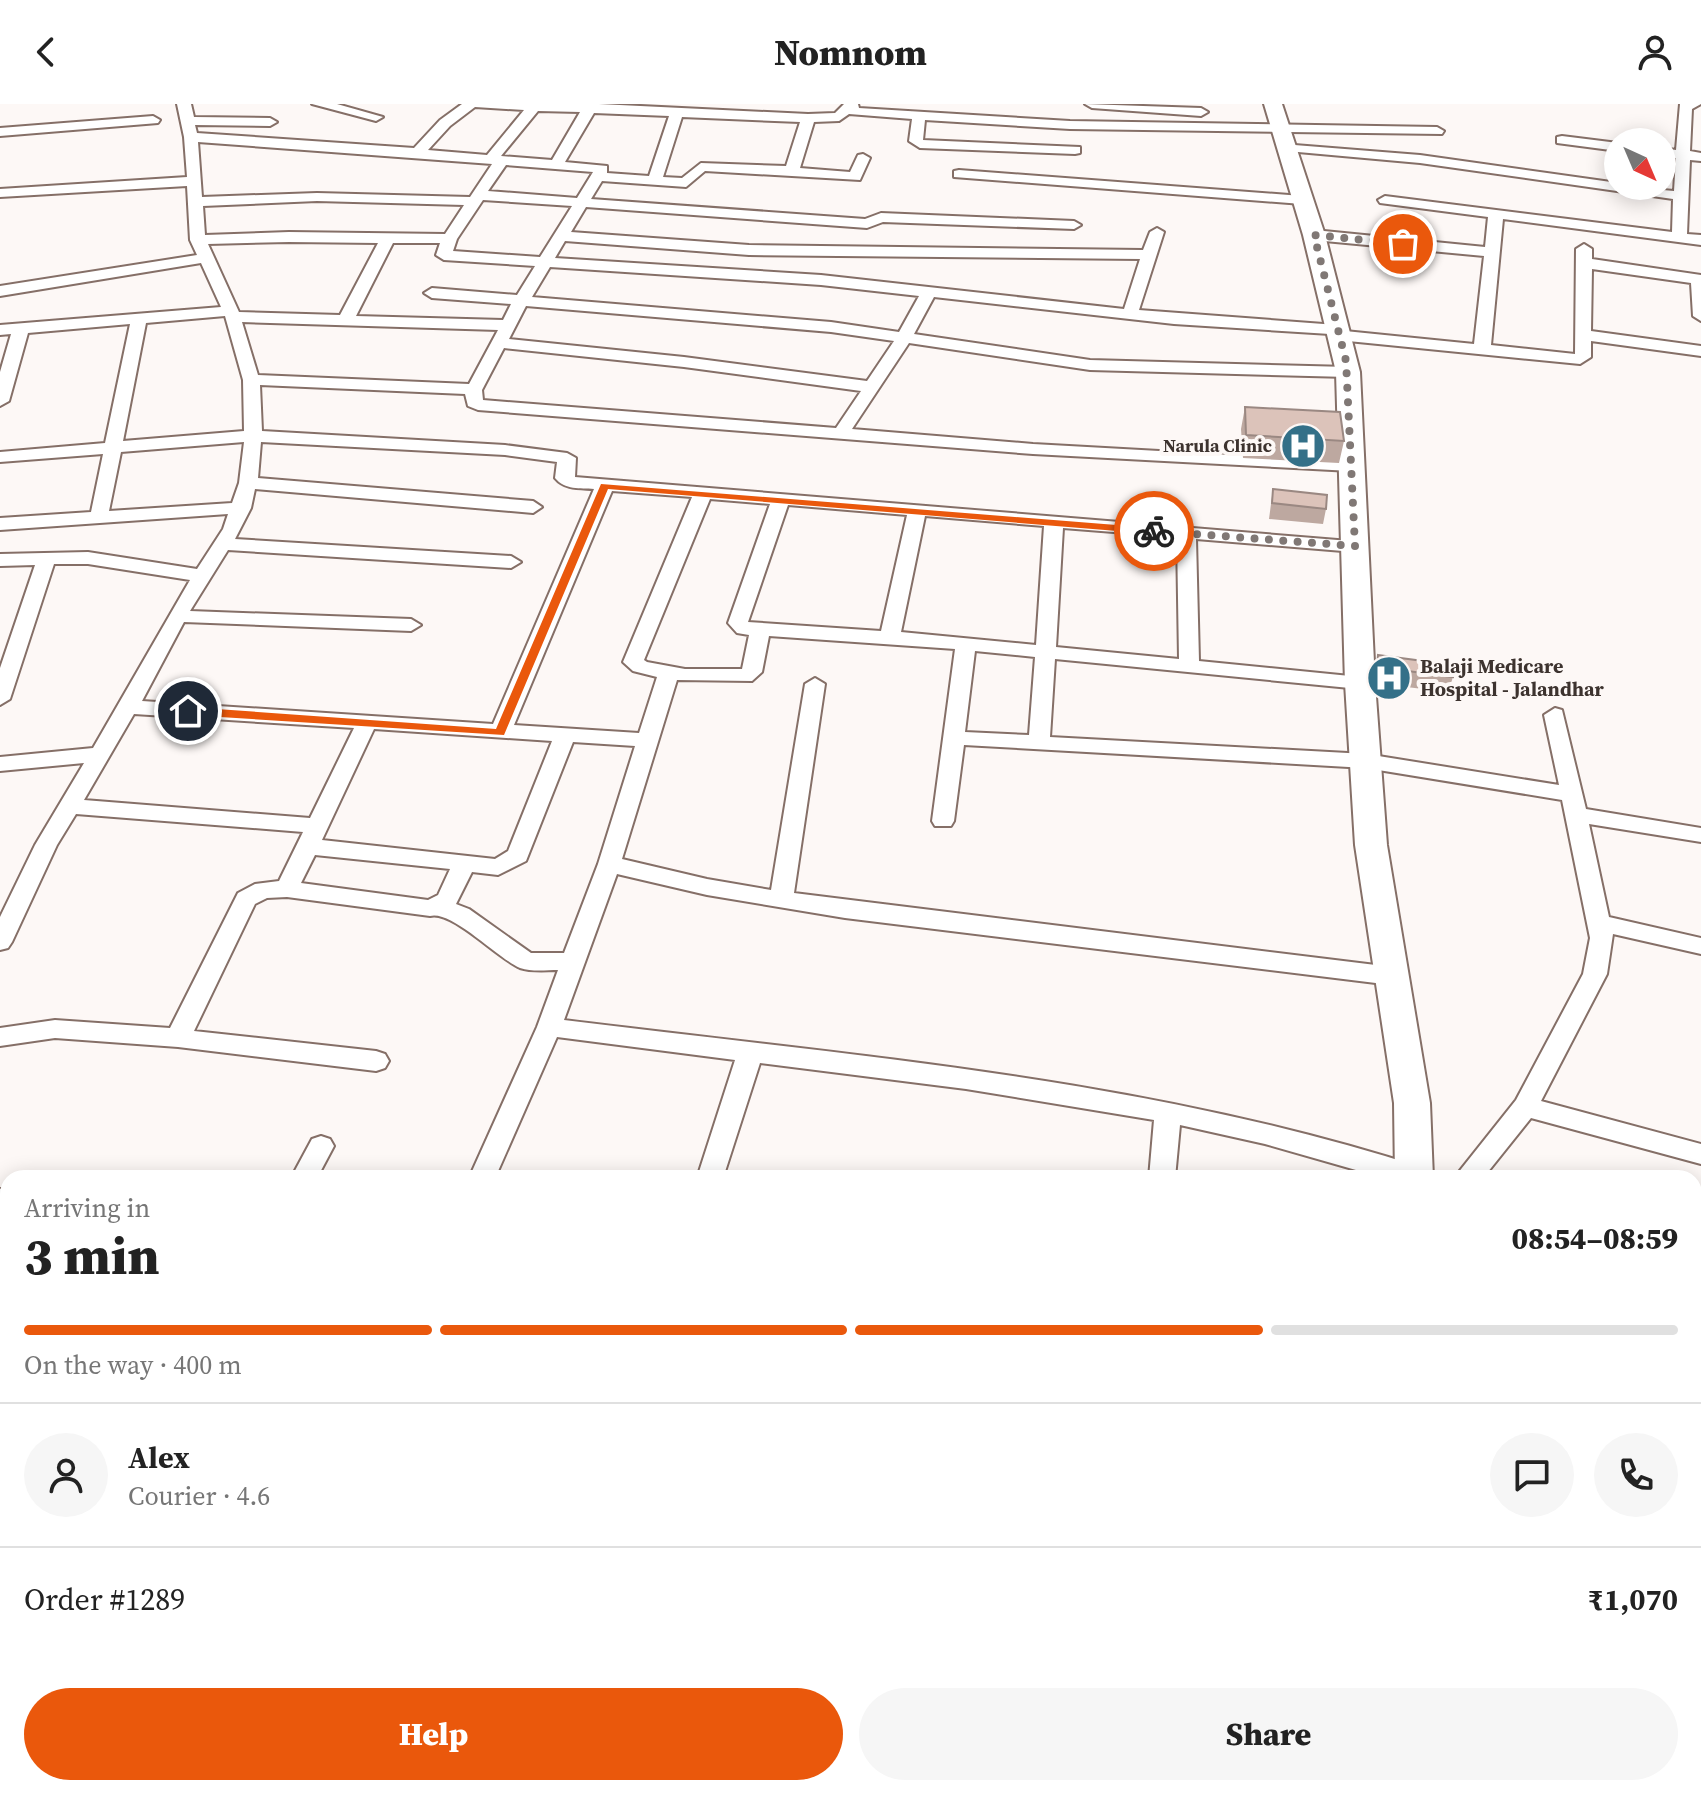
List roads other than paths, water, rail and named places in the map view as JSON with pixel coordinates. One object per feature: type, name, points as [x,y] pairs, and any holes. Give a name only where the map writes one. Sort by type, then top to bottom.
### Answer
[{"type":"street","points":[[187,117],[200,104]]},
{"type":"street","points":[[319,104],[363,132],[417,153],[600,168],[599,177],[507,325],[474,390],[474,402],[478,405],[1132,456],[1351,466]]},
{"type":"street","points":[[363,132],[390,104]]},
{"type":"street","points":[[417,153],[445,123],[471,104]]},
{"type":"street","points":[[478,104],[533,108],[590,107],[676,114],[704,109],[761,110],[808,118],[839,117],[850,106],[919,115],[1070,125],[1279,123],[1434,161],[1682,196]]},
{"type":"street","points":[[1092,104],[1279,123],[1437,131]]},
{"type":"street","points":[[1679,237],[1685,107],[1694,104]]},
{"type":"street","points":[[557,164],[590,107]]},
{"type":"street","points":[[533,108],[449,239],[443,254],[446,256],[821,280],[1130,314],[1338,332],[1576,360],[1583,357],[1584,256],[1700,280],[1701,316]]},
{"type":"street","points":[[655,181],[676,114]]},
{"type":"street","points":[[919,115],[916,141],[920,144],[1075,150]]},
{"type":"street","points":[[187,117],[270,122]]},
{"type":"street","points":[[187,117],[363,132]]},
{"type":"street","points":[[0,942],[46,845],[129,707],[177,616],[224,544],[242,508],[248,483],[253,436],[251,380],[232,314],[198,240],[187,117]]},
{"type":"street","points":[[792,171],[808,118]]},
{"type":"street","points":[[0,132],[153,120]]},
{"type":"street","points":[[1279,123],[1314,235],[1348,372],[1341,426],[1351,466],[1360,683],[1371,845],[1412,1103],[1414,1170]]},
{"type":"street","points":[[1070,125],[1075,150],[1074,254]]},
{"type":"street","points":[[1562,140],[1604,145]]},
{"type":"street","points":[[1676,154],[1701,157]]},
{"type":"street","points":[[599,177],[688,182],[699,168],[705,167],[855,177],[863,158]]},
{"type":"street","points":[[959,174],[1076,203]]},
{"type":"street","points":[[0,193],[193,181]]},
{"type":"street","points":[[194,202],[357,197],[475,198],[867,224],[881,217],[1076,203],[1302,200]]},
{"type":"street","points":[[343,226],[357,197]]},
{"type":"street","points":[[1385,200],[1701,240]]},
{"type":"street","points":[[1482,349],[1496,214]]},
{"type":"street","points":[[198,240],[343,226],[388,238],[449,239]]},
{"type":"street","points":[[1130,314],[1157,232]]},
{"type":"street","points":[[1314,235],[1493,252]]},
{"type":"street","points":[[561,236],[749,250],[1147,255]]},
{"type":"street","points":[[346,319],[388,238]]},
{"type":"street","points":[[0,291],[206,258]]},
{"type":"street","points":[[840,435],[904,338],[929,291]]},
{"type":"street","points":[[432,293],[831,327],[1090,365],[1348,372]]},
{"type":"street","points":[[0,330],[232,314],[507,325]]},
{"type":"street","points":[[99,517],[139,320]]},
{"type":"street","points":[[0,401],[21,329]]},
{"type":"street","points":[[1583,335],[1701,351]]},
{"type":"street","points":[[499,343],[684,362],[871,387]]},
{"type":"street","points":[[251,380],[474,390]]},
{"type":"street","points":[[0,457],[253,436],[559,455],[569,460],[564,475],[566,480],[605,486],[1355,546]]},
{"type":"street","points":[[248,483],[533,507]]},
{"type":"street","points":[[500,732],[605,486]]},
{"type":"street","points":[[703,493],[633,662],[639,667],[669,672],[749,676],[760,631]]},
{"type":"street","points":[[781,500],[738,623],[740,628],[890,637],[1360,683]]},
{"type":"street","points":[[0,524],[242,508]]},
{"type":"street","points":[[890,637],[917,511]]},
{"type":"street","points":[[1039,743],[1054,523]]},
{"type":"street","points":[[1186,534],[1189,666]]},
{"type":"street","points":[[224,544],[511,562]]},
{"type":"street","points":[[0,560],[47,557],[109,560],[202,576]]},
{"type":"street","points":[[0,699],[47,557]]},
{"type":"street","points":[[177,616],[411,625]]},
{"type":"street","points":[[943,821],[966,645]]},
{"type":"street","points":[[486,1170],[549,1027],[573,962],[609,864],[669,672]]},
{"type":"street","points":[[781,900],[815,684]]},
{"type":"street","points":[[129,707],[646,740]]},
{"type":"street","points":[[1474,1170],[1525,1107],[1595,974],[1602,938],[1555,715]]},
{"type":"street","points":[[287,889],[366,724]]},
{"type":"street","points":[[70,806],[311,836],[463,866],[498,867],[518,856],[564,737]]},
{"type":"street","points":[[954,738],[1366,761],[1574,804],[1701,835]]},
{"type":"street","points":[[0,764],[101,754]]},
{"type":"street","points":[[609,864],[781,900],[904,918],[1392,976]]},
{"type":"street","points":[[438,906],[447,900],[463,866]]},
{"type":"street","points":[[178,1038],[246,899],[263,890],[287,889],[438,906],[461,915],[501,946],[527,961],[573,962]]},
{"type":"street","points":[[1599,923],[1701,946]]},
{"type":"street","points":[[549,1027],[935,1074],[1254,1132],[1389,1170]]},
{"type":"street","points":[[0,1037],[55,1029],[178,1038],[376,1061]]},
{"type":"street","points":[[713,1170],[750,1053]]},
{"type":"street","points":[[1525,1107],[1701,1154]]},
{"type":"street","points":[[1163,1170],[1168,1114]]},
{"type":"street","points":[[308,1170],[321,1146]]},
{"type":"place","name":"Narula Clinic","points":[[1303,446]]},
{"type":"place","name":"Balaji Medicare Hospital - Jalandhar","points":[[1389,678]]}]
